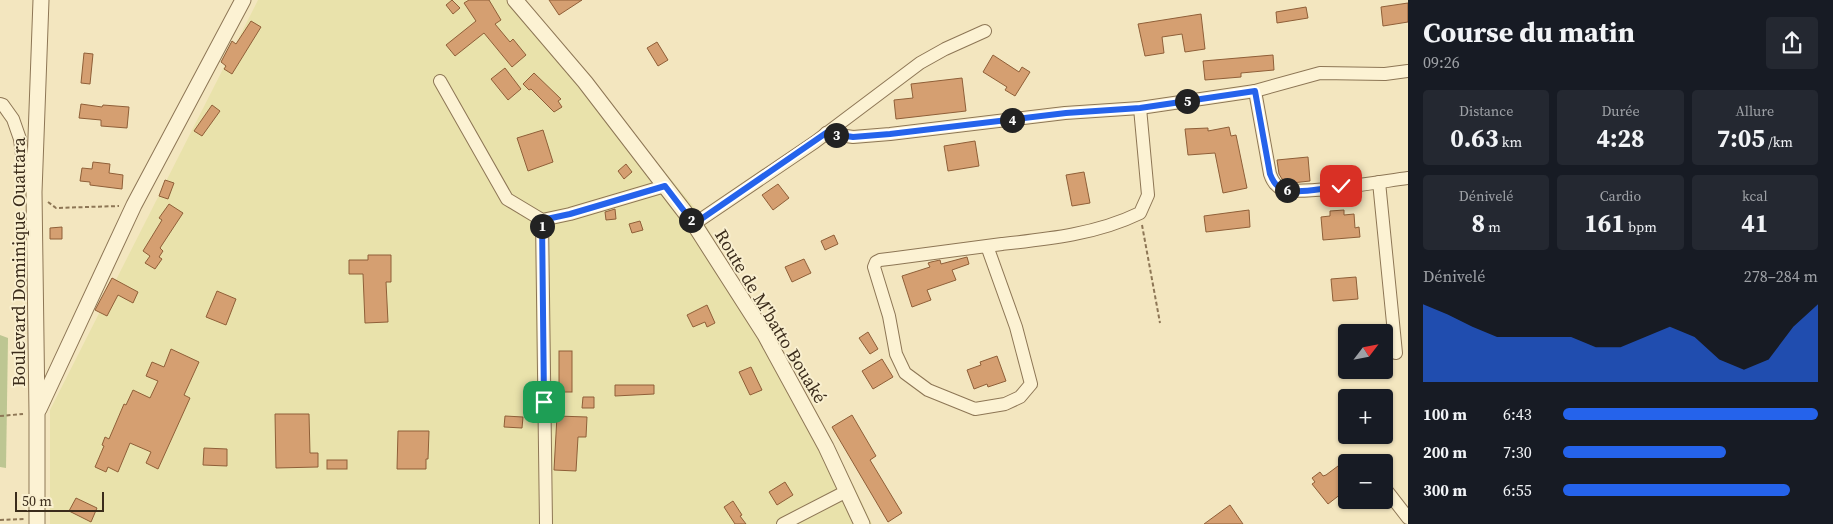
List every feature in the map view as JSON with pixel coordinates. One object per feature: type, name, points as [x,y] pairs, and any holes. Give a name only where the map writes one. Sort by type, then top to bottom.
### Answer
[{"type":"street","name":"Boulevard Dominique Ouattara","points":[[37,521],[34,192],[41,0]]},
{"type":"street","points":[[37,413],[134,205],[243,0]]},
{"type":"street","name":"Route de M'batto Bouaké","points":[[515,0],[585,82],[694,224],[765,334],[826,447],[862,524]]},
{"type":"street","points":[[694,224],[826,133],[920,63],[945,49],[985,31]]},
{"type":"street","points":[[826,133],[853,137],[1066,113],[1140,108],[1255,91],[1320,73],[1384,74],[1408,71]]},
{"type":"street","points":[[440,81],[507,199],[542,220],[570,214],[665,186]]},
{"type":"street","points":[[1255,91],[1270,174],[1280,188],[1303,191],[1408,178]]},
{"type":"street","points":[[0,104],[4,105],[14,119],[20,139],[25,178],[34,192]]},
{"type":"street","points":[[988,246],[1016,328],[1031,384],[1020,397],[1005,404],[976,409],[928,390],[905,374],[896,354],[889,316],[874,267],[876,262],[880,260],[988,246],[1066,237],[1122,222],[1140,213],[1148,195],[1140,108]]},
{"type":"street","points":[[1379,182],[1396,353]]},
{"type":"street","points":[[542,220],[546,524]]},
{"type":"street","points":[[783,524],[798,520],[846,491]]},
{"type":"street","points":[[1393,499],[1408,518]]},
{"type":"path","points":[[34,192],[56,208],[134,205]]},
{"type":"path","points":[[1140,213],[1160,323]]},
{"type":"path","points":[[0,416],[37,413]]},
{"type":"path","points":[[0,520],[37,521]]},
{"type":"shaded area","points":[[258,0],[522,0],[699,213],[854,486],[872,524],[50,524],[50,410]]},
{"type":"green space","points":[[0,335],[8,338],[6,468],[0,467]]},
{"type":"building","points":[[452,0],[460,8],[453,14],[446,5]]},
{"type":"building","points":[[469,0],[489,0],[501,20],[495,24],[510,42],[513,39],[526,55],[512,67],[484,33],[455,56],[446,45],[476,21],[464,3]]},
{"type":"building","points":[[549,0],[582,0],[559,15]]},
{"type":"building","points":[[1408,3],[1408,22],[1383,26],[1381,7]]},
{"type":"building","points":[[1306,7],[1308,18],[1277,23],[1276,12]]},
{"type":"building","points":[[1201,14],[1205,49],[1185,52],[1182,34],[1162,37],[1164,53],[1145,56],[1138,24]]},
{"type":"building","points":[[251,21],[261,27],[232,74],[224,69],[226,66],[221,62],[232,41],[236,44]]},
{"type":"building","points":[[657,42],[668,60],[658,66],[647,48]]},
{"type":"building","points":[[84,53],[93,54],[90,84],[81,83]]},
{"type":"building","points":[[993,55],[1019,72],[1022,67],[1030,72],[1015,96],[1005,90],[1007,87],[983,72]]},
{"type":"building","points":[[1273,55],[1274,70],[1241,73],[1241,77],[1205,80],[1203,61]]},
{"type":"building","points":[[505,68],[521,89],[508,100],[491,79]]},
{"type":"building","points":[[534,73],[561,99],[558,101],[562,107],[554,112],[531,89],[529,90],[523,84]]},
{"type":"building","points":[[962,78],[966,111],[896,119],[894,100],[913,98],[911,84]]},
{"type":"building","points":[[81,104],[102,107],[103,105],[129,107],[127,128],[101,126],[101,120],[79,118]]},
{"type":"building","points":[[212,105],[220,111],[202,136],[194,131]]},
{"type":"building","points":[[1229,127],[1231,136],[1236,135],[1247,188],[1223,193],[1215,153],[1188,155],[1185,129],[1208,128],[1208,131]]},
{"type":"building","points":[[543,130],[553,162],[528,171],[517,138]]},
{"type":"building","points":[[975,141],[979,166],[948,171],[944,146]]},
{"type":"building","points":[[1308,157],[1310,181],[1292,183],[1282,179],[1279,174],[1277,160]]},
{"type":"building","points":[[93,162],[110,164],[109,173],[123,175],[122,189],[90,185],[90,182],[80,181],[82,168],[92,169]]},
{"type":"building","points":[[626,164],[632,172],[624,179],[618,171]]},
{"type":"building","points":[[1084,172],[1090,203],[1072,206],[1066,175]]},
{"type":"building","points":[[165,180],[174,183],[168,199],[159,196]]},
{"type":"building","points":[[778,184],[789,198],[773,210],[762,195]]},
{"type":"building","points":[[169,204],[183,213],[160,248],[163,251],[159,257],[162,259],[155,269],[145,263],[150,256],[143,251],[162,220],[159,218]]},
{"type":"building","points":[[615,209],[616,219],[606,220],[605,212]]},
{"type":"building","points":[[1249,210],[1250,227],[1206,232],[1204,216]]},
{"type":"building","points":[[1344,210],[1344,215],[1354,214],[1355,228],[1359,227],[1360,237],[1323,240],[1321,217],[1330,216],[1330,211]]},
{"type":"building","points":[[640,221],[643,230],[632,233],[629,224]]},
{"type":"building","points":[[62,227],[62,239],[50,239],[50,228]]},
{"type":"building","points":[[834,235],[838,244],[825,250],[821,241]]},
{"type":"building","points":[[368,255],[391,255],[391,282],[386,282],[388,322],[365,323],[363,274],[349,274],[349,260],[368,260]]},
{"type":"building","points":[[967,257],[969,264],[952,270],[956,280],[927,290],[931,300],[912,307],[902,276],[930,267],[928,263],[931,262],[940,260],[941,264]]},
{"type":"building","points":[[804,259],[811,273],[792,282],[785,267]]},
{"type":"building","points":[[1356,277],[1358,299],[1333,301],[1331,279]]},
{"type":"building","points":[[112,278],[138,292],[133,303],[118,295],[107,316],[95,310]]},
{"type":"building","points":[[217,291],[236,299],[226,325],[206,317]]},
{"type":"building","points":[[707,305],[715,323],[707,327],[705,322],[693,327],[687,315]]},
{"type":"building","points":[[868,332],[878,349],[870,354],[859,338]]},
{"type":"building","points":[[171,349],[199,362],[184,395],[190,398],[158,469],[146,463],[151,452],[130,443],[118,472],[108,467],[106,472],[95,467],[104,446],[102,445],[105,437],[109,439],[124,404],[126,405],[133,390],[150,398],[158,381],[146,376],[152,362],[164,367]]},
{"type":"building","points":[[559,351],[572,351],[572,392],[559,392]]},
{"type":"building","points":[[997,356],[1006,381],[988,387],[987,384],[974,389],[967,370],[981,365],[980,362]]},
{"type":"building","points":[[882,359],[893,377],[873,389],[862,371]]},
{"type":"building","points":[[751,367],[762,390],[750,395],[739,372]]},
{"type":"building","points":[[615,385],[654,385],[654,394],[615,396]]},
{"type":"building","points":[[583,397],[594,397],[594,408],[582,408]]},
{"type":"building","points":[[275,414],[309,414],[310,453],[318,453],[318,467],[276,468]]},
{"type":"building","points":[[852,415],[876,456],[870,460],[902,513],[888,522],[832,427]]},
{"type":"building","points":[[505,416],[523,417],[522,428],[504,427]]},
{"type":"building","points":[[557,416],[587,417],[586,437],[578,437],[576,471],[554,470]]},
{"type":"building","points":[[398,431],[429,431],[426,469],[397,469]]},
{"type":"building","points":[[204,448],[227,449],[227,466],[203,465]]},
{"type":"building","points":[[327,460],[347,460],[347,469],[327,469]]},
{"type":"building","points":[[1338,466],[1338,496],[1328,504],[1312,484],[1315,482],[1312,478],[1320,472],[1323,476]]},
{"type":"building","points":[[785,482],[793,495],[777,505],[769,492]]},
{"type":"building","points":[[76,498],[97,508],[91,522],[69,511]]},
{"type":"building","points":[[733,501],[746,524],[735,524],[724,507]]},
{"type":"building","points":[[1230,505],[1243,524],[1204,524]]},
{"type":"route","points":[[544,402],[542,220],[570,214],[665,186],[694,224],[775,170],[826,133],[853,137],[890,134],[1066,113],[1140,108],[1255,91],[1270,174],[1274,182],[1280,188],[1303,191],[1341,186]]}]
